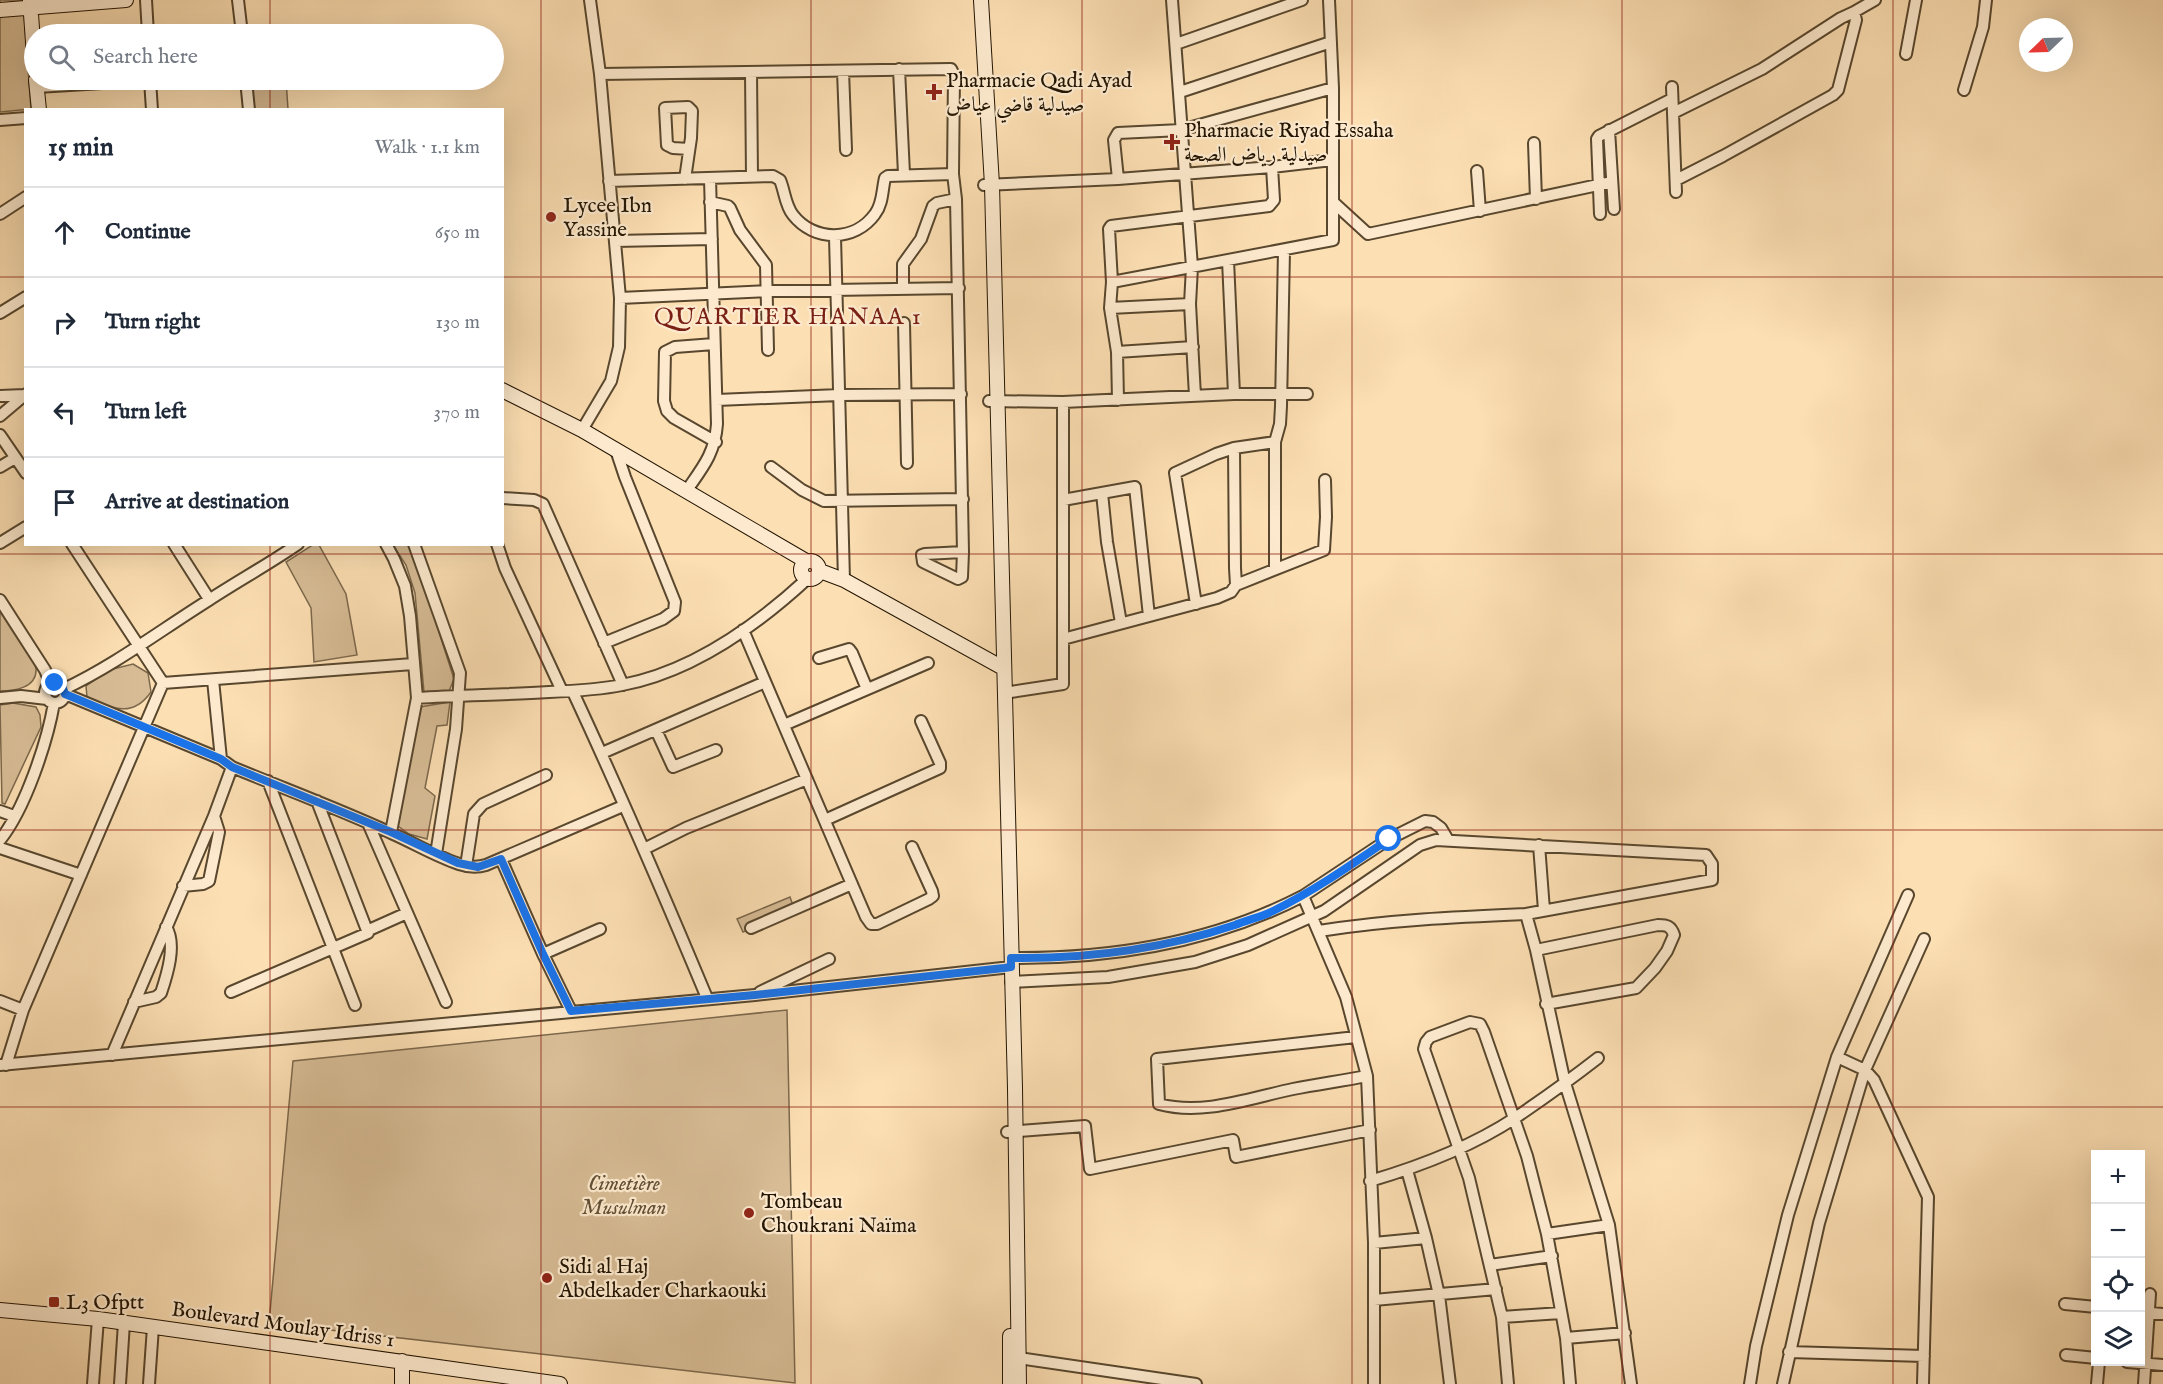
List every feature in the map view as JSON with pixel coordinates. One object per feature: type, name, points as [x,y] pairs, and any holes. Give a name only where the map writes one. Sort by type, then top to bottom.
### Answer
[{"type":"main road","points":[[0,10],[30,4],[126,0]]},
{"type":"main road","points":[[973,0],[988,185]]},
{"type":"main road","points":[[981,0],[1009,969],[1015,1358],[1020,1384]]},
{"type":"main road","points":[[30,4],[32,24]]},
{"type":"main road","points":[[38,90],[39,108]]},
{"type":"main road","points":[[504,391],[582,430],[806,561],[816,563],[820,572],[844,580],[999,666]]},
{"type":"main road","points":[[806,561],[801,573],[807,579],[815,578],[820,572]]},
{"type":"main road","points":[[999,666],[1004,693],[1002,768]]},
{"type":"main road","name":"Boulevard Moulay Idriss 1","points":[[0,1310],[98,1319],[550,1383]]},
{"type":"main road","points":[[1010,1384],[1015,1358]]},
{"type":"main road","points":[[402,1361],[402,1384]]},
{"type":"street","points":[[146,0],[147,24]]},
{"type":"street","points":[[238,0],[241,24]]},
{"type":"street","points":[[582,430],[611,381],[619,347],[620,298],[600,74],[590,0]]},
{"type":"street","points":[[1172,0],[1192,267],[1190,304],[1195,396]]},
{"type":"street","points":[[1176,44],[1302,0]]},
{"type":"street","points":[[1112,282],[1333,240],[1329,0]]},
{"type":"street","points":[[1673,113],[1762,69],[1841,18],[1875,0]]},
{"type":"street","points":[[1906,54],[1916,0]]},
{"type":"street","points":[[1964,90],[1983,27],[1986,0]]},
{"type":"street","points":[[1672,87],[1676,186],[1833,95],[1838,90],[1856,20],[1854,12]]},
{"type":"street","points":[[1180,92],[1331,42]]},
{"type":"street","points":[[600,74],[946,68],[953,71],[953,174],[959,288],[963,552]]},
{"type":"street","points":[[899,69],[904,174]]},
{"type":"street","points":[[843,71],[846,150]]},
{"type":"street","points":[[751,72],[752,177]]},
{"type":"street","points":[[1118,179],[1114,140],[1118,133],[1181,130],[1332,88]]},
{"type":"street","points":[[151,90],[152,108]]},
{"type":"street","points":[[247,90],[249,108]]},
{"type":"street","points":[[1600,214],[1597,139],[1610,130],[1672,99]]},
{"type":"street","points":[[0,120],[24,118]]},
{"type":"street","points":[[1610,130],[1614,209]]},
{"type":"street","points":[[1534,143],[1536,199]]},
{"type":"street","points":[[686,179],[689,149]]},
{"type":"street","points":[[988,185],[1118,179],[1332,160]]},
{"type":"street","points":[[1118,400],[1117,352],[1110,308],[1112,282],[1109,229],[1111,226],[1269,206],[1274,200],[1272,167]]},
{"type":"street","points":[[1477,171],[1480,211]]},
{"type":"street","points":[[609,181],[777,177],[782,184],[786,203],[800,223],[820,233],[835,237],[855,230],[874,216],[879,208],[885,178],[892,174],[953,174]]},
{"type":"street","points":[[687,490],[716,442],[717,400],[710,179]]},
{"type":"street","points":[[1333,202],[1368,234],[1611,182]]},
{"type":"street","points":[[0,214],[24,198]]},
{"type":"street","points":[[903,289],[903,264],[921,239],[933,206],[937,202],[956,199]]},
{"type":"street","points":[[710,201],[730,208],[740,230],[766,265],[768,350]]},
{"type":"street","points":[[835,237],[844,580]]},
{"type":"street","points":[[615,241],[712,239]]},
{"type":"street","points":[[1275,568],[1275,442],[1280,424],[1282,394],[1284,250]]},
{"type":"street","points":[[1228,260],[1234,394]]},
{"type":"street","points":[[620,298],[768,291],[959,288]]},
{"type":"street","points":[[0,313],[24,298]]},
{"type":"street","points":[[1110,308],[1190,304]]},
{"type":"street","points":[[904,323],[907,464]]},
{"type":"street","points":[[714,344],[675,346],[665,352],[664,401],[667,411],[674,418],[716,442]]},
{"type":"street","points":[[1117,352],[1193,347]]},
{"type":"street","points":[[0,396],[24,394]]},
{"type":"street","points":[[717,400],[838,395],[961,394]]},
{"type":"street","points":[[993,401],[1063,402],[1234,394],[1307,394]]},
{"type":"street","points":[[0,416],[24,395]]},
{"type":"street","points":[[1004,693],[1063,684],[1063,402]]},
{"type":"street","points":[[0,435],[24,471]]},
{"type":"street","points":[[1196,604],[1175,473],[1234,448],[1275,442]]},
{"type":"street","points":[[1063,639],[1196,604],[1234,590],[1236,585],[1234,448]]},
{"type":"street","points":[[604,643],[663,619],[674,611],[675,602],[616,450]]},
{"type":"street","points":[[0,467],[15,458]]},
{"type":"street","points":[[771,467],[802,490],[824,501],[963,499]]},
{"type":"street","points":[[1236,585],[1324,550],[1325,480]]},
{"type":"street","points":[[1063,500],[1135,487],[1149,616]]},
{"type":"street","points":[[1102,492],[1107,542],[1121,623]]},
{"type":"street","points":[[504,498],[534,500],[543,504],[623,685]]},
{"type":"street","points":[[0,543],[24,528]]},
{"type":"street","points":[[73,546],[163,683]]},
{"type":"street","points":[[175,546],[209,599]]},
{"type":"street","points":[[387,546],[405,586],[417,698],[391,832]]},
{"type":"street","points":[[415,546],[460,673],[456,729],[436,854]]},
{"type":"street","points":[[498,546],[506,568],[568,692],[602,753],[707,998]]},
{"type":"street","points":[[0,698],[21,696],[61,701],[65,692],[282,549]]},
{"type":"street","points":[[417,698],[568,692],[623,685],[657,675],[696,659],[743,630],[807,579]]},
{"type":"street","points":[[0,600],[45,670],[49,685],[45,695],[50,701],[49,730],[23,798],[0,840]]},
{"type":"street","points":[[743,630],[871,924],[878,924],[933,896],[912,847]]},
{"type":"street","points":[[819,658],[849,649],[867,689]]},
{"type":"street","points":[[784,725],[928,663]]},
{"type":"street","points":[[163,683],[413,664]]},
{"type":"street","points":[[213,680],[221,759]]},
{"type":"street","points":[[602,753],[765,682]]},
{"type":"street","points":[[163,683],[23,1010],[3,1065],[1009,969],[1182,940],[1204,935],[1271,912],[1303,896],[1389,839],[1425,821],[1433,822],[1442,828],[1448,840]]},
{"type":"street","points":[[21,696],[49,685],[59,684],[65,692],[143,728],[221,759],[232,767],[391,832],[466,866],[478,867],[501,859],[623,806]]},
{"type":"street","points":[[825,820],[940,768],[940,763],[921,721]]},
{"type":"street","points":[[656,730],[673,768],[716,750]]},
{"type":"street","points":[[112,1055],[214,816],[232,767]]},
{"type":"street","points":[[466,866],[474,814],[477,808],[546,775]]},
{"type":"street","points":[[645,849],[686,828],[807,779]]},
{"type":"street","points":[[268,781],[355,1005]]},
{"type":"street","points":[[317,801],[369,930]]},
{"type":"street","points":[[0,812],[14,816]]},
{"type":"street","points":[[183,886],[203,884],[209,881],[219,832],[214,816]]},
{"type":"street","points":[[368,823],[446,1002]]},
{"type":"street","points":[[1009,969],[1108,976],[1194,962],[1248,945],[1324,911],[1420,845],[1436,840],[1698,854],[1706,855],[1712,864],[1712,880],[1526,914],[1424,919],[1345,926],[1319,931]]},
{"type":"street","points":[[1539,845],[1544,910]]},
{"type":"street","points":[[0,848],[81,874]]},
{"type":"street","points":[[501,859],[571,1011]]},
{"type":"street","points":[[751,928],[852,884]]},
{"type":"street","points":[[1750,1384],[1756,1346],[1788,1215],[1837,1058],[1908,895]]},
{"type":"street","points":[[1303,896],[1346,997],[1367,1076],[1374,1243],[1374,1384]]},
{"type":"street","points":[[231,992],[367,935],[369,930],[407,913]]},
{"type":"street","points":[[1526,914],[1565,1083],[1609,1225],[1631,1384]]},
{"type":"street","points":[[1536,950],[1658,925],[1667,925],[1674,935],[1667,951],[1655,968],[1636,988],[1546,1004]]},
{"type":"street","points":[[135,1002],[156,997],[161,993],[171,945],[171,935],[166,927]]},
{"type":"street","points":[[543,954],[600,929]]},
{"type":"street","points":[[1783,1384],[1819,1223],[1864,1070],[1924,939]]},
{"type":"street","points":[[755,995],[829,959]]},
{"type":"street","points":[[0,1001],[23,1010]]},
{"type":"street","points":[[1508,1384],[1502,1317],[1469,1178],[1424,1049],[1430,1037],[1470,1022],[1480,1024],[1527,1156],[1552,1256],[1566,1338],[1570,1384]]},
{"type":"street","points":[[1356,1037],[1157,1059],[1159,1104],[1183,1108],[1201,1107],[1251,1100],[1294,1089],[1367,1076]]},
{"type":"street","points":[[1370,1181],[1407,1170],[1458,1149],[1513,1119],[1598,1058]]},
{"type":"street","points":[[1837,1058],[1864,1070],[1874,1080],[1928,1197],[1923,1384]]},
{"type":"street","points":[[1012,1132],[1085,1126],[1090,1169],[1233,1140],[1236,1157],[1371,1130]]},
{"type":"street","points":[[1407,1170],[1439,1295],[1450,1384]]},
{"type":"street","points":[[1547,1234],[1609,1225]]},
{"type":"street","points":[[1374,1243],[1426,1238]]},
{"type":"street","points":[[1490,1265],[1552,1256]]},
{"type":"street","points":[[1374,1300],[1496,1289]]},
{"type":"street","points":[[2144,1384],[2145,1312],[2150,1294]]},
{"type":"street","points":[[2066,1304],[2091,1306]]},
{"type":"street","points":[[2145,1312],[2163,1314]]},
{"type":"street","points":[[1502,1317],[1561,1313]]},
{"type":"street","points":[[93,1384],[98,1319]]},
{"type":"street","points":[[120,1384],[124,1323]]},
{"type":"street","points":[[149,1384],[153,1327]]},
{"type":"street","points":[[1566,1338],[1625,1333]]},
{"type":"street","points":[[1789,1352],[1924,1356]]},
{"type":"street","points":[[2066,1355],[2091,1358]]},
{"type":"street","points":[[1015,1358],[1196,1384]]},
{"type":"street","points":[[2146,1363],[2163,1365]]},
{"type":"street","points":[[2097,1384],[2099,1366]]},
{"type":"green space","points":[[0,0],[23,0],[24,90],[30,90],[31,108],[0,112]]},
{"type":"green space","points":[[251,90],[287,90],[288,108],[252,108]]},
{"type":"green space","points":[[311,546],[320,546],[346,594],[357,655],[314,662],[311,608],[286,562]]},
{"type":"green space","points":[[394,546],[408,546],[421,576],[454,679],[449,691],[424,692],[415,593],[406,565]]},
{"type":"green space","points":[[0,607],[26,647],[36,669],[33,680],[29,684],[12,690],[0,691]]},
{"type":"green space","points":[[133,664],[148,673],[151,692],[136,706],[121,709],[87,697],[86,686],[109,670]]},
{"type":"green space","points":[[450,702],[447,725],[437,726],[425,788],[435,796],[427,839],[409,834],[398,826],[420,707]]},
{"type":"green space","points":[[13,703],[36,707],[40,715],[41,727],[5,804],[2,803],[0,705]]},
{"type":"green space","points":[[790,897],[795,911],[743,932],[737,919]]},
{"type":"green space","name":"Cimetière Musulman","points":[[787,1010],[795,1383],[269,1323],[293,1061]]},
{"type":"place","name":"Pharmacie Qadi Ayad صيدلية قاضي عياض","points":[[934,92]]},
{"type":"place","name":"Pharmacie Riyad Essaha صيدلية رياض الصحة","points":[[1172,142]]},
{"type":"place","name":"Lycee Ibn Yassine","points":[[551,217]]},
{"type":"place","name":"Tombeau Choukrani Naïma","points":[[749,1213]]},
{"type":"place","name":"Sidi al Haj Abdelkader Charkaouki","points":[[547,1278]]},
{"type":"place","name":"L3 Ofptt","points":[[54,1302]]},
{"type":"district","name":"QUARTIER HANAA 1","points":[[788,316]]},
{"type":"route","points":[[55,683],[62,686],[65,694],[221,759],[232,767],[391,832],[458,863],[478,867],[501,859],[571,1011],[755,995],[1004,968],[1011,967],[1011,958],[1080,956],[1148,947],[1204,935],[1271,912],[1324,884],[1389,839]]}]
